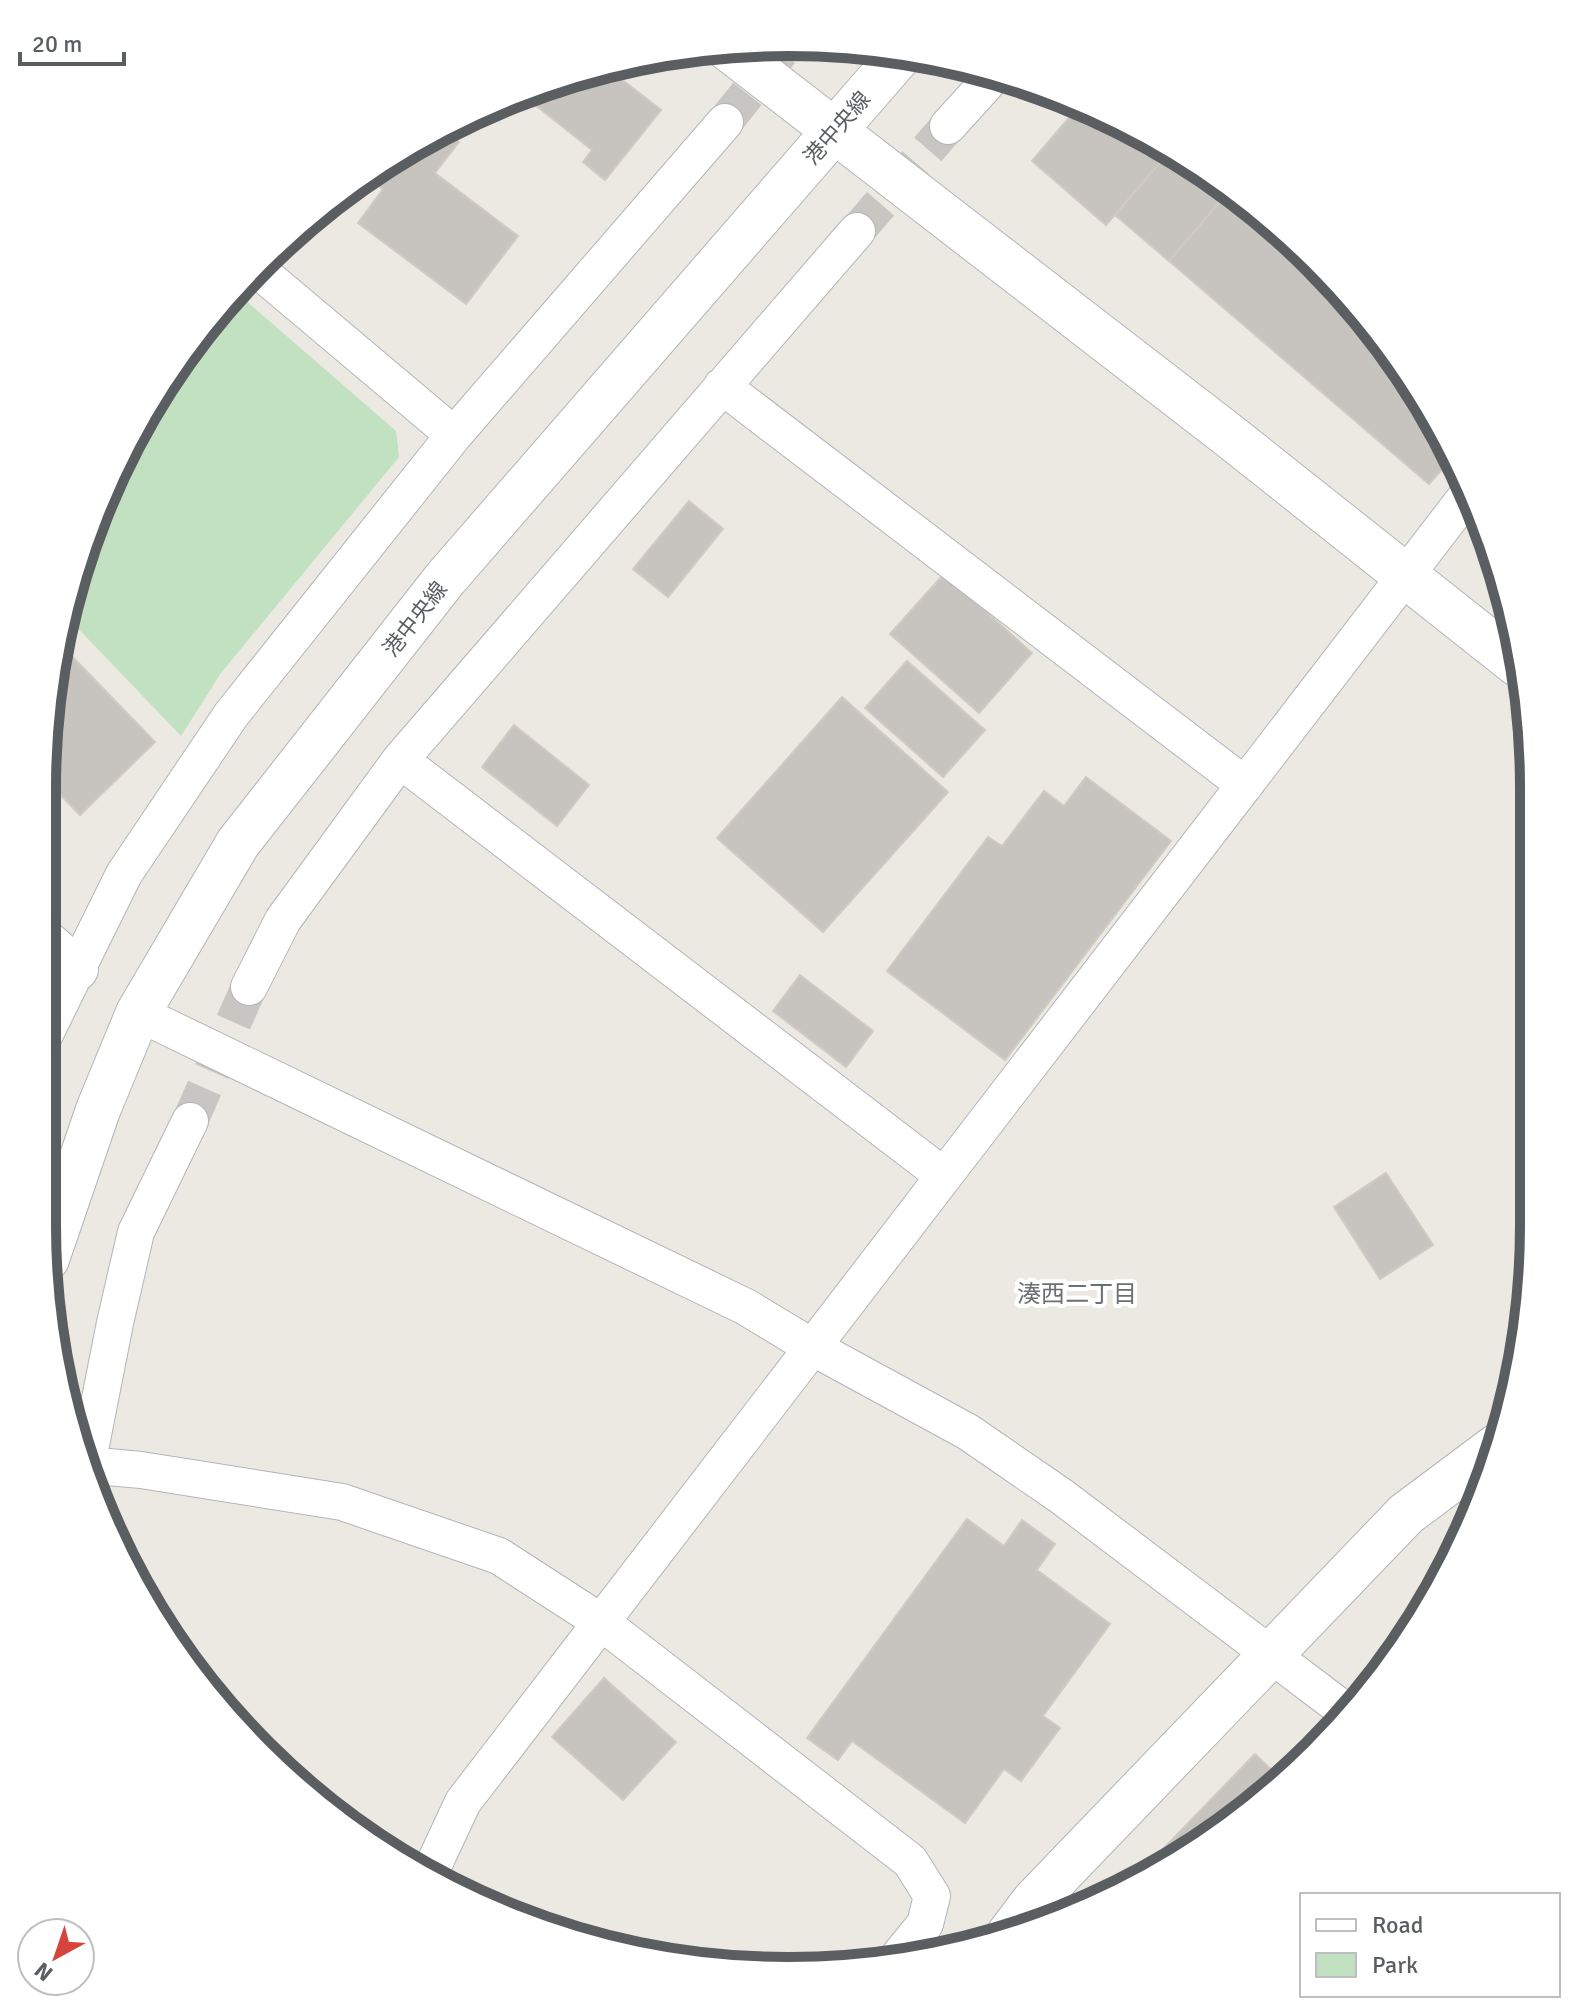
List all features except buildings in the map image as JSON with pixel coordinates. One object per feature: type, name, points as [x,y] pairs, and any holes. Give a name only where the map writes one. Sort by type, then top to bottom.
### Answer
[{"type":"street","points":[[740,58],[1508,657]]},
{"type":"street","name":"港中央線","points":[[56,1232],[98,1110],[138,1013],[238,843],[445,579],[893,63]]},
{"type":"street","points":[[948,126],[986,84]]},
{"type":"street","points":[[56,1011],[124,874],[231,715],[454,435],[725,122]]},
{"type":"street","points":[[249,987],[283,920],[400,760],[857,231]]},
{"type":"street","points":[[265,276],[454,435]]},
{"type":"street","points":[[722,386],[1245,785]]},
{"type":"street","points":[[433,1865],[463,1802],[1462,502]]},
{"type":"street","points":[[400,760],[944,1176]]},
{"type":"street","points":[[56,951],[76,969]]},
{"type":"street","points":[[138,1013],[746,1307],[812,1347],[968,1432],[1061,1496],[1339,1706]]},
{"type":"street","points":[[91,1446],[136,1232],[190,1121]]},
{"type":"street","points":[[1021,1919],[1034,1901],[1406,1514],[1482,1457]]},
{"type":"street","points":[[97,1466],[342,1502],[499,1556],[601,1622],[910,1861],[932,1896],[925,1924],[906,1947]]},
{"type":"green space","points":[[244,299],[396,431],[399,457],[221,673],[181,736],[75,625],[95,553],[131,464],[179,381]]},
{"type":"tunnel","points":[[725,122],[777,56]]},
{"type":"tunnel","points":[[857,231],[948,126]]},
{"type":"tunnel","points":[[190,1121],[249,987]]},
{"type":"district","name":"湊西二丁目","points":[[1077,1294]]}]
